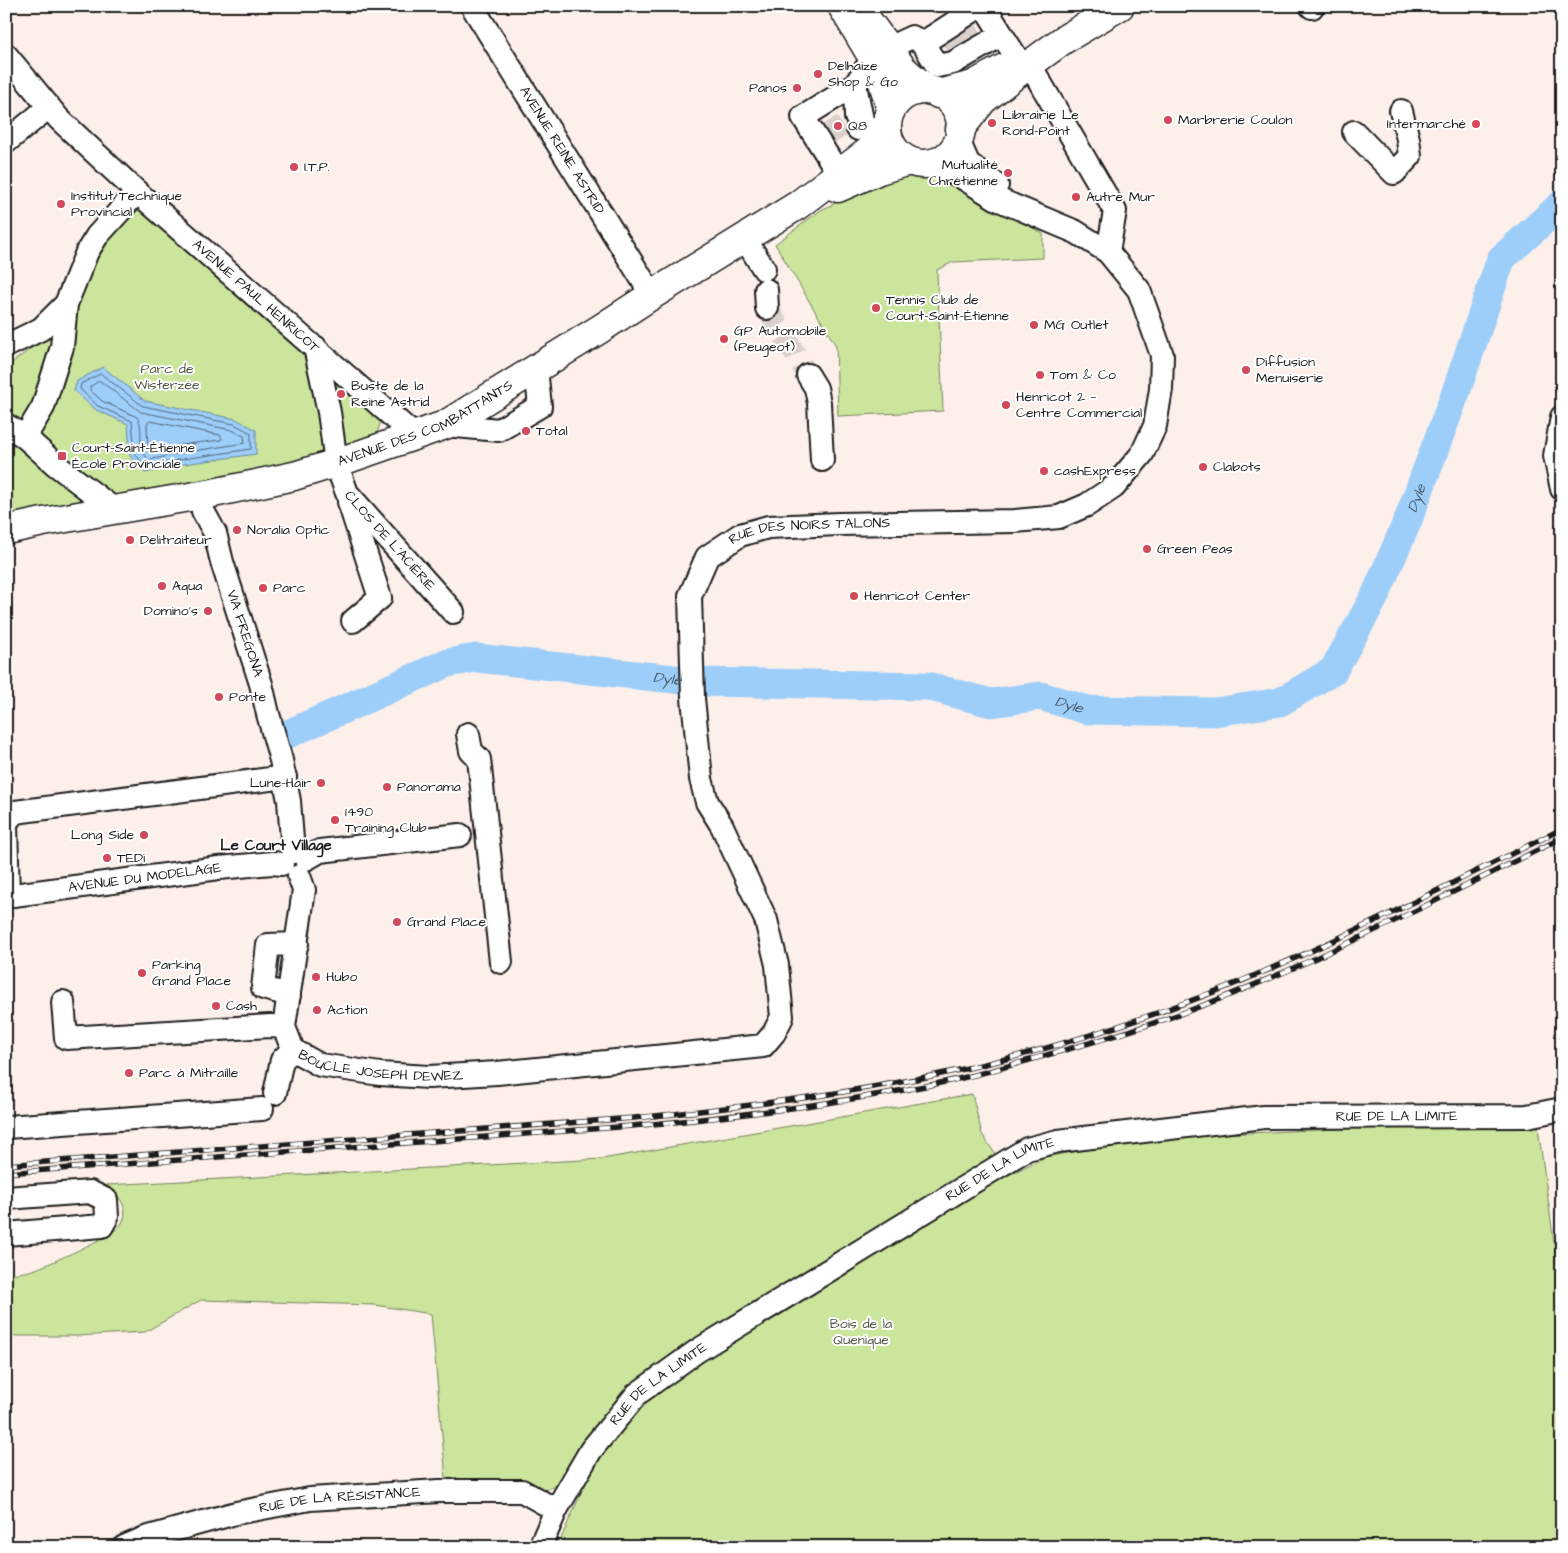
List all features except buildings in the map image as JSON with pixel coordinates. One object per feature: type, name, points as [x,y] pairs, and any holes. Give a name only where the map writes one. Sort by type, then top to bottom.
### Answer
[{"type":"main road","points":[[842,6],[880,53],[933,92],[948,99],[960,118],[959,134]]},
{"type":"main road","points":[[856,6],[880,53],[889,120],[890,144],[896,152],[921,162],[944,158],[952,151],[959,134],[983,100],[1015,75],[1024,63]]},
{"type":"main road","points":[[889,120],[897,101],[911,92],[933,92],[973,85],[1024,63],[1115,9]]},
{"type":"main road","name":"AVENUE DES COMBATTANTS","points":[[798,205],[822,141],[869,151],[889,120]]},
{"type":"main road","name":"AVENUE DES COMBATTANTS","points":[[6,530],[208,494],[294,476],[444,425],[798,205],[879,170],[921,162]]},
{"type":"street","name":"AVENUE REINE ASTRID","points":[[472,6],[652,295]]},
{"type":"street","points":[[822,141],[804,117],[853,109],[880,53],[912,38],[963,35],[1024,63],[1115,211],[1108,252]]},
{"type":"street","name":"AVENUE PAUL HENRICOT","points":[[6,55],[59,119],[137,192],[315,347],[329,412],[336,463]]},
{"type":"street","points":[[6,142],[50,107]]},
{"type":"street","points":[[1354,132],[1394,173],[1410,156],[1401,112]]},
{"type":"street","points":[[959,134],[968,162],[1042,219]]},
{"type":"street","points":[[921,162],[958,176],[997,199],[1042,219]]},
{"type":"street","points":[[25,437],[43,407],[62,347],[66,304],[87,252],[97,236],[137,192]]},
{"type":"street","name":"RUE DES NOIRS TALONS","points":[[693,695],[690,653],[690,596],[707,557],[740,535],[768,527],[838,518],[1015,521],[1059,517],[1088,505],[1114,487],[1142,454],[1155,426],[1161,389],[1162,355],[1139,290],[1108,252],[1076,232],[1042,219]]},
{"type":"street","points":[[745,239],[765,289]]},
{"type":"street","points":[[6,346],[41,329],[66,304]]},
{"type":"street","points":[[315,347],[415,436]]},
{"type":"street","points":[[444,425],[499,430],[540,406],[536,369]]},
{"type":"street","points":[[808,375],[816,388],[819,403],[822,460]]},
{"type":"street","points":[[1562,417],[1555,456],[1562,489]]},
{"type":"street","points":[[6,425],[25,437],[56,465],[115,510]]},
{"type":"street","name":"CLOS DE L'ACIÉRIE","points":[[336,463],[347,493],[453,612]]},
{"type":"street","points":[[347,493],[380,598],[353,621]]},
{"type":"street","name":"VIA FREGONA","points":[[208,494],[216,508],[215,533],[222,562],[261,684],[283,768],[289,801],[295,863]]},
{"type":"street","name":"BOUCLE JOSEPH DEWEZ","points":[[286,1011],[293,1050],[320,1065],[380,1074],[430,1077],[497,1073],[763,1046],[774,1033],[782,1017],[777,965],[766,920],[722,826],[708,802],[701,779],[693,695]]},
{"type":"street","points":[[468,734],[471,750],[479,759],[502,962]]},
{"type":"street","points":[[7,896],[6,824],[16,812],[283,768]]},
{"type":"street","points":[[64,1002],[57,1038],[271,1026],[286,1011],[297,944],[304,890],[295,863],[320,851],[460,835]]},
{"type":"street","name":"AVENUE DU MODELAGE","points":[[7,896],[219,868],[272,862],[295,863]]},
{"type":"street","points":[[286,1011],[263,988],[268,945],[297,944]]},
{"type":"street","points":[[250,992],[273,1002],[286,1011]]},
{"type":"street","points":[[6,1127],[268,1101],[282,1060],[293,1050]]},
{"type":"street","name":"RUE DE LA LIMITE","points":[[540,1547],[556,1510],[591,1450],[637,1394],[698,1351],[1027,1149],[1058,1141],[1264,1117],[1526,1116],[1562,1109]]},
{"type":"street","points":[[6,1198],[90,1192],[106,1200],[107,1217],[102,1226],[6,1234]]},
{"type":"street","name":"RUE DE LA RÉSISTANCE","points":[[124,1547],[146,1538],[236,1513],[310,1499],[440,1491],[522,1491],[556,1510]]},
{"type":"green space","name":"Tennis Club de Court-Saint-Étienne","points":[[924,173],[954,182],[1043,234],[1043,258],[953,262],[937,270],[943,411],[838,416],[836,346],[775,244],[821,210],[896,175]]},
{"type":"green space","name":"Parc de Wisterzée","points":[[143,204],[382,418],[377,433],[350,446],[292,468],[6,517],[6,367],[73,317],[102,246]]},
{"type":"green space","name":"Bois de la Quenique","points":[[972,1094],[982,1134],[1009,1175],[1045,1157],[1102,1147],[1201,1135],[1407,1126],[1536,1113],[1557,1264],[1562,1266],[1562,1547],[562,1547],[560,1541],[581,1493],[563,1482],[544,1491],[446,1479],[431,1314],[375,1305],[201,1300],[145,1332],[77,1336],[6,1336],[6,1274],[27,1272],[40,1267],[93,1243],[119,1227],[125,1215],[123,1204],[120,1198],[106,1185],[602,1159]]},
{"type":"water","points":[[103,367],[145,401],[236,419],[256,430],[256,454],[184,464],[145,473],[130,456],[128,424],[96,410],[74,391],[77,381]]},
{"type":"waterway","name":"Dyle","points":[[288,734],[447,663],[476,658],[702,682],[927,686],[991,703],[1040,696],[1088,710],[1215,712],[1280,702],[1333,671],[1374,598],[1408,520],[1456,392],[1501,259],[1562,204]]},
{"type":"tunnel","points":[[964,26],[972,38]]},
{"type":"tunnel","points":[[950,35],[958,47]]},
{"type":"tunnel","points":[[824,137],[856,117]]},
{"type":"tunnel","points":[[767,308],[808,375]]},
{"type":"railway","points":[[6,1165],[634,1118],[778,1101],[875,1087],[970,1068],[1103,1031],[1231,985],[1314,950],[1562,829]]},
{"type":"railway","points":[[6,1173],[632,1126],[816,1105],[941,1083],[1111,1037],[1167,1019],[1250,987],[1340,947],[1562,838]]},
{"type":"place","name":"Delhaize Shop & Go","points":[[818,74]]},
{"type":"place","name":"Panos","points":[[797,88]]},
{"type":"place","name":"Marbrerie Coulon","points":[[1168,120]]},
{"type":"place","name":"Librairie Le Rond-Point","points":[[992,123]]},
{"type":"place","name":"Intermarché","points":[[1476,124]]},
{"type":"place","name":"Q8","points":[[838,126]]},
{"type":"place","name":"I.T.P.","points":[[294,167]]},
{"type":"place","name":"Mutualité Chrétienne","points":[[1008,173]]},
{"type":"place","name":"Autre Mur","points":[[1076,197]]},
{"type":"place","name":"Institut Technique Provincial","points":[[61,204]]},
{"type":"place","name":"Tennis Club de Court-Saint-Étienne","points":[[876,308]]},
{"type":"place","name":"MG Outlet","points":[[1034,325]]},
{"type":"place","name":"GP Automobile (Peugeot)","points":[[724,339]]},
{"type":"place","name":"Diffusion Menuiserie","points":[[1246,370]]},
{"type":"place","name":"Tom & Co","points":[[1040,375]]},
{"type":"place","name":"Buste de la Reine Astrid","points":[[341,394]]},
{"type":"place","name":"Henricot 2 — Centre Commercial","points":[[1006,405]]},
{"type":"place","name":"Total","points":[[526,431]]},
{"type":"place","name":"Court-Saint-Étienne École Provinciale","points":[[62,456]]},
{"type":"place","name":"Clabots","points":[[1203,467]]},
{"type":"place","name":"cashExpress","points":[[1044,471]]},
{"type":"place","name":"Noralia Optic","points":[[237,530]]},
{"type":"place","name":"Delitraiteur","points":[[130,540]]},
{"type":"place","name":"Green Peas","points":[[1147,549]]},
{"type":"place","name":"Aqua","points":[[162,586]]},
{"type":"place","name":"Parc","points":[[263,588]]},
{"type":"place","name":"Henricot Center","points":[[854,596]]},
{"type":"place","name":"Domino's","points":[[208,611]]},
{"type":"place","name":"Ponte","points":[[219,697]]},
{"type":"place","name":"Lune-Hair","points":[[321,783]]},
{"type":"place","name":"Panorama","points":[[387,787]]},
{"type":"place","name":"1490 Training Club","points":[[335,820]]},
{"type":"place","name":"Long Side","points":[[144,835]]},
{"type":"place","name":"TEDi","points":[[107,858]]},
{"type":"place","name":"Grand Place","points":[[397,922]]},
{"type":"place","name":"Parking Grand Place","points":[[142,973]]},
{"type":"place","name":"Hubo","points":[[316,977]]},
{"type":"place","name":"Cash","points":[[216,1006]]},
{"type":"place","name":"Action","points":[[317,1010]]},
{"type":"place","name":"Parc à Mitraille","points":[[129,1073]]},
{"type":"district","name":"Le Court Village","points":[[276,845]]}]
